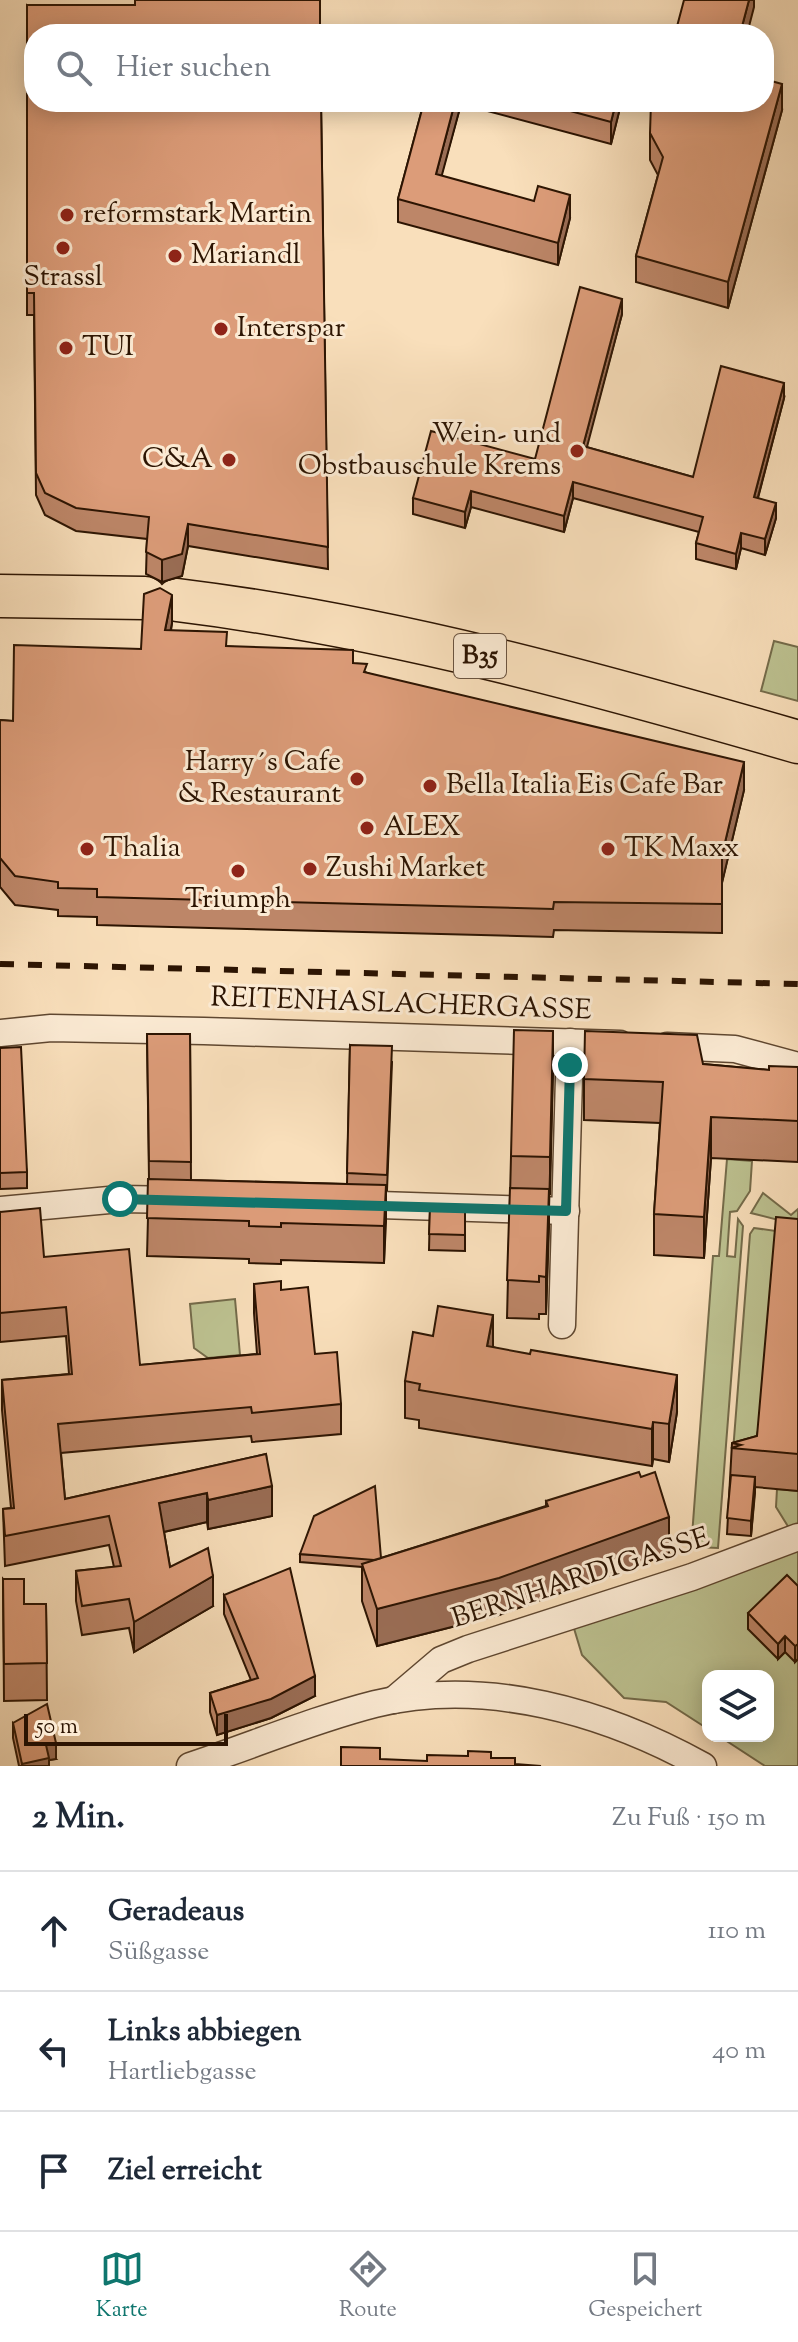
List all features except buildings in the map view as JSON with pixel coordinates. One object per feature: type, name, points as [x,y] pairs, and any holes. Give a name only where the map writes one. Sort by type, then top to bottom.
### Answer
[{"type":"main road","name":"B35","points":[[0,596],[161,599],[387,633],[621,691],[798,742]]},
{"type":"street","name":"REITENHASLACHERGASSE","points":[[0,1033],[51,1028],[570,1042],[735,1049],[798,1066]]},
{"type":"street","points":[[562,1325],[570,1042]]},
{"type":"street","points":[[0,1210],[120,1199],[215,1201]]},
{"type":"street","points":[[325,1203],[566,1211]]},
{"type":"street","name":"BERNHARDIGASSE","points":[[394,1700],[441,1660],[468,1649],[692,1577],[798,1537]]},
{"type":"street","points":[[190,1766],[357,1709],[394,1700],[495,1697],[554,1706],[614,1723],[703,1766]]},
{"type":"green space","points":[[774,641],[798,647],[798,701],[761,691]]},
{"type":"green space","points":[[727,1159],[752,1161],[750,1191],[737,1211],[730,1212],[727,1256],[735,1257],[738,1219],[743,1226],[718,1548],[695,1547],[692,1536],[713,1256],[719,1256]]},
{"type":"green space","points":[[763,1193],[791,1215],[798,1209],[798,1225],[751,1213]]},
{"type":"green space","points":[[754,1228],[783,1232],[758,1465],[731,1477],[750,1234]]},
{"type":"green space","points":[[235,1299],[240,1355],[208,1358],[194,1348],[190,1304]]},
{"type":"green space","points":[[777,1489],[798,1491],[798,1523],[789,1528],[776,1507]]},
{"type":"green space","points":[[798,1545],[798,1766],[765,1766],[728,1742],[774,1742],[774,1670],[702,1670],[702,1725],[666,1702],[624,1698],[582,1655],[573,1625]]},
{"type":"railway","points":[[0,964],[798,984]]},
{"type":"place","name":"reformstark Martin","points":[[67,215]]},
{"type":"place","name":"Strassl","points":[[63,248]]},
{"type":"place","name":"Mariandl","points":[[175,256]]},
{"type":"place","name":"Interspar","points":[[221,329]]},
{"type":"place","name":"TUI","points":[[66,348]]},
{"type":"place","name":"Wein- und Obstbauschule Krems","points":[[577,451]]},
{"type":"place","name":"C&A","points":[[229,460]]},
{"type":"place","name":"Harry´s Cafe & Restaurant","points":[[357,779]]},
{"type":"place","name":"Bella Italia Eis Cafe Bar","points":[[430,786]]},
{"type":"place","name":"ALEX","points":[[367,828]]},
{"type":"place","name":"Thalia","points":[[87,849]]},
{"type":"place","name":"TK Maxx","points":[[608,849]]},
{"type":"place","name":"Zushi Market","points":[[310,869]]},
{"type":"place","name":"Triumph","points":[[238,871]]},
{"type":"route","points":[[120,1199],[566,1211],[570,1065]]}]
